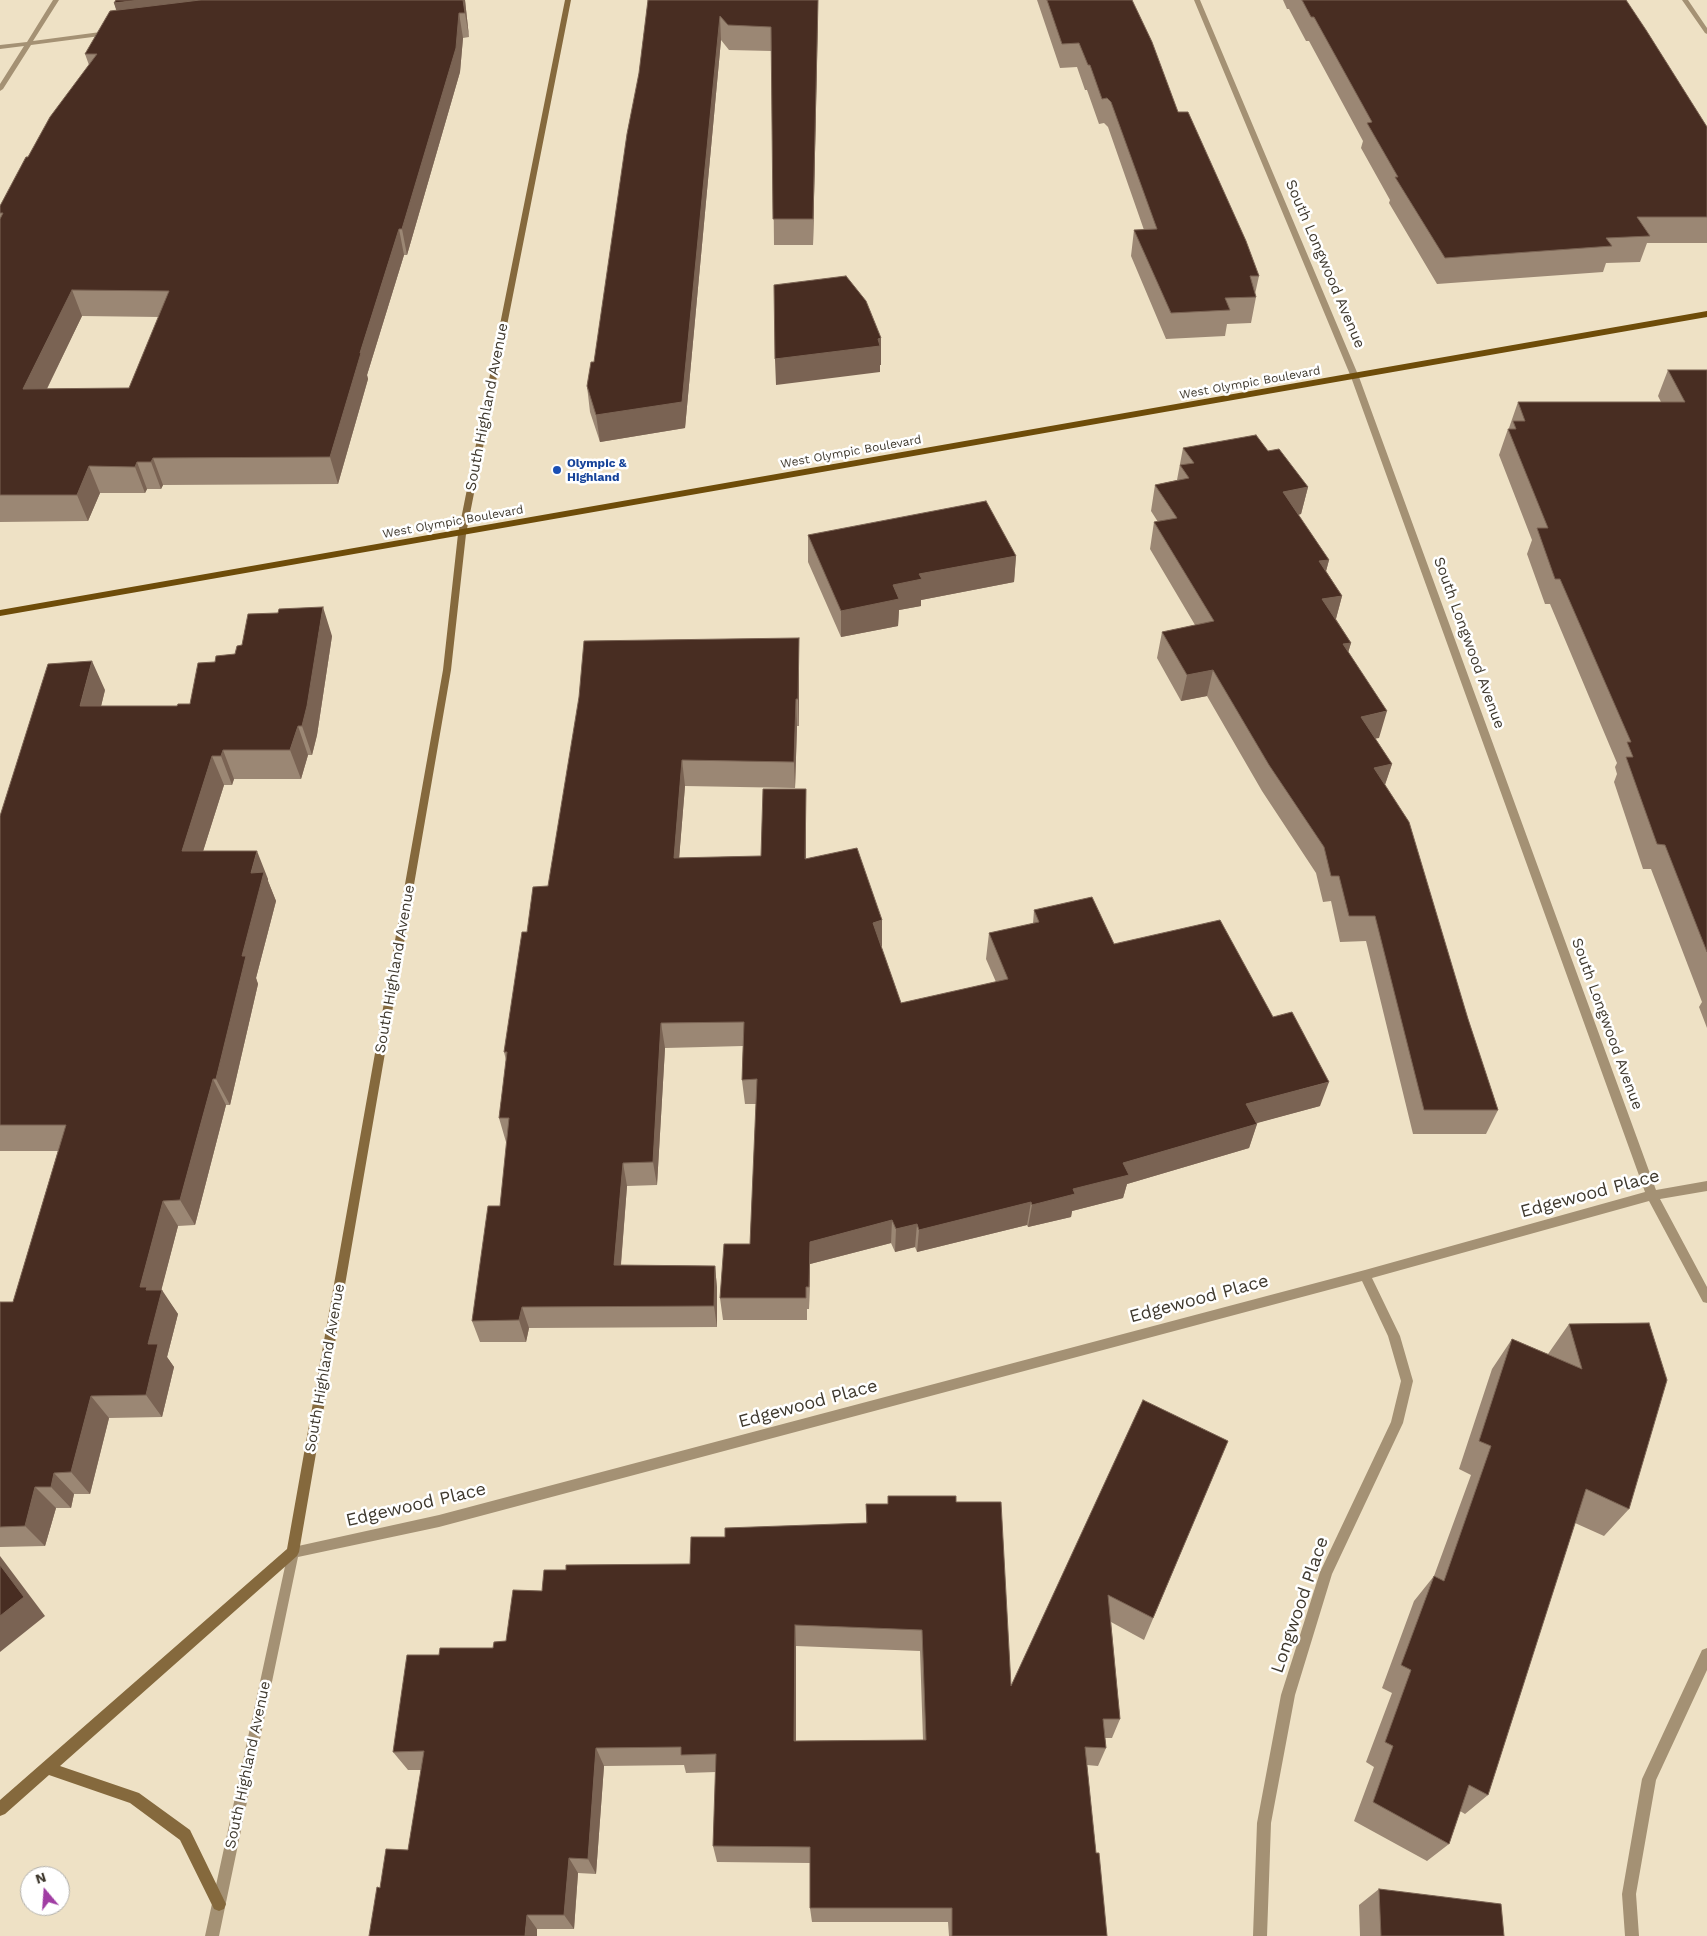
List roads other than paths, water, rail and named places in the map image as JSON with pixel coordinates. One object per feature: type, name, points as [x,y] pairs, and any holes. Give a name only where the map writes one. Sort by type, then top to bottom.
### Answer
[{"type":"main road","name":"South Highland Avenue","points":[[293,1552],[447,670],[462,534],[568,0]]},
{"type":"main road","name":"West Olympic Boulevard","points":[[0,613],[462,534],[1707,314]]},
{"type":"main road","name":"Edgewood Place","points":[[0,1809],[293,1552]]},
{"type":"main road","points":[[47,1768],[134,1798],[185,1835],[219,1904]]},
{"type":"street","points":[[0,89],[56,0]]},
{"type":"street","name":"South Longwood Avenue","points":[[1197,0],[1355,377],[1652,1195],[1707,1298]]},
{"type":"street","points":[[1685,0],[1707,32]]},
{"type":"street","points":[[0,47],[118,32]]},
{"type":"street","name":"Edgewood Place","points":[[293,1552],[439,1521],[1365,1275],[1652,1195],[1707,1186]]},
{"type":"street","name":"Longwood Place","points":[[1260,1936],[1264,1823],[1288,1695],[1326,1572],[1397,1423],[1407,1381],[1394,1336],[1365,1275]]},
{"type":"street","name":"South Highland Avenue","points":[[212,1936],[293,1552]]},
{"type":"street","points":[[1632,1936],[1629,1894],[1649,1779],[1707,1655]]},
{"type":"place","name":"Olympic & Highland","points":[[557,470]]}]
